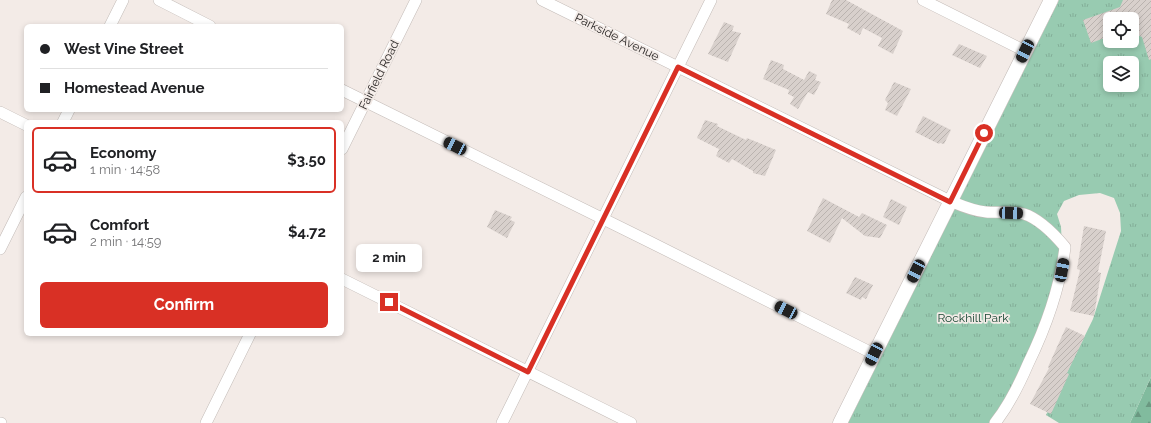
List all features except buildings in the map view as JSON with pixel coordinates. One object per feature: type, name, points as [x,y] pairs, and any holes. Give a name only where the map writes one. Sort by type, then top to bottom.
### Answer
[{"type":"street","points":[[111,24],[123,0]]},
{"type":"street","points":[[159,0],[206,24]]},
{"type":"street","name":"Fairfield Road","points":[[344,145],[416,0]]},
{"type":"street","name":"Parkside Avenue","points":[[542,0],[950,202],[968,209],[986,212],[1023,214],[1039,222],[1055,235],[1065,247],[1060,278],[1048,320],[1012,399],[995,423]]},
{"type":"street","points":[[502,423],[711,0]]},
{"type":"street","points":[[923,0],[1025,51]]},
{"type":"street","points":[[840,423],[1051,0]]},
{"type":"street","points":[[344,91],[874,354]]},
{"type":"street","points":[[0,112],[24,124]]},
{"type":"street","points":[[0,249],[24,201]]},
{"type":"street","points":[[344,280],[631,423]]},
{"type":"street","points":[[206,423],[249,336]]},
{"type":"green space","name":"Rockhill Park","points":[[1059,0],[1151,0],[1151,377],[1130,423],[1059,423],[1046,415],[1093,319],[1121,231],[1120,213],[1114,198],[1100,193],[1079,195],[1064,201],[1057,214],[1061,227],[1062,246],[1049,310],[1010,391],[990,423],[848,423]]},
{"type":"green space","points":[[1151,377],[1151,423],[1130,423]]},
{"type":"route","points":[[389,302],[528,372],[678,67],[950,202],[984,133]]}]
